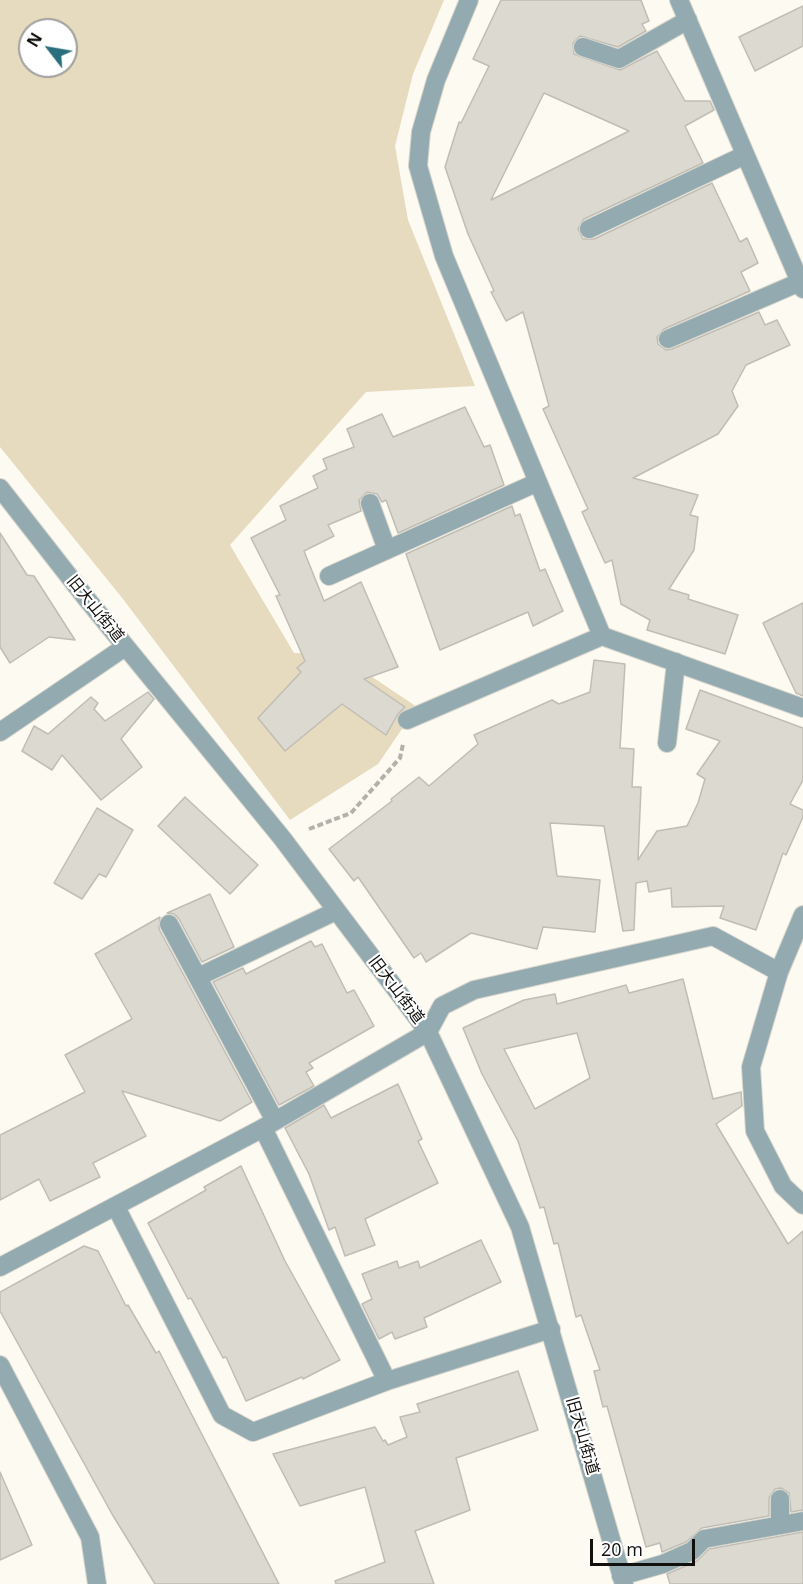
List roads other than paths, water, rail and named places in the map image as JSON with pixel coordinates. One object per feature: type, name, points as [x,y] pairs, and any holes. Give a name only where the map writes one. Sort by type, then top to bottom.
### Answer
[{"type":"street","points":[[469,0],[436,80],[421,132],[418,166],[444,256],[602,636]]},
{"type":"street","points":[[668,339],[801,286],[679,0]]},
{"type":"street","points":[[584,47],[619,59],[688,20]]},
{"type":"street","points":[[589,229],[745,155]]},
{"type":"street","points":[[329,576],[538,482]]},
{"type":"street","name":"旧大山街道","points":[[0,488],[125,647],[282,838],[428,1032],[520,1227],[623,1580]]},
{"type":"street","points":[[370,503],[387,550]]},
{"type":"street","points":[[407,720],[602,636],[803,708]]},
{"type":"street","points":[[0,732],[125,647]]},
{"type":"street","points":[[667,743],[676,662]]},
{"type":"street","points":[[198,977],[336,911]]},
{"type":"street","points":[[803,915],[779,972],[751,1067],[755,1131],[783,1186],[803,1204]]},
{"type":"street","points":[[170,924],[269,1125],[387,1382]]},
{"type":"street","points":[[0,1267],[269,1125],[428,1032],[442,1006],[474,990],[713,936],[779,972]]},
{"type":"street","points":[[116,1207],[222,1415],[253,1432],[387,1382],[551,1329]]},
{"type":"street","points":[[0,1365],[90,1537],[98,1584]]},
{"type":"street","points":[[780,1499],[780,1525]]},
{"type":"street","points":[[623,1580],[692,1551],[704,1539],[803,1521]]}]
